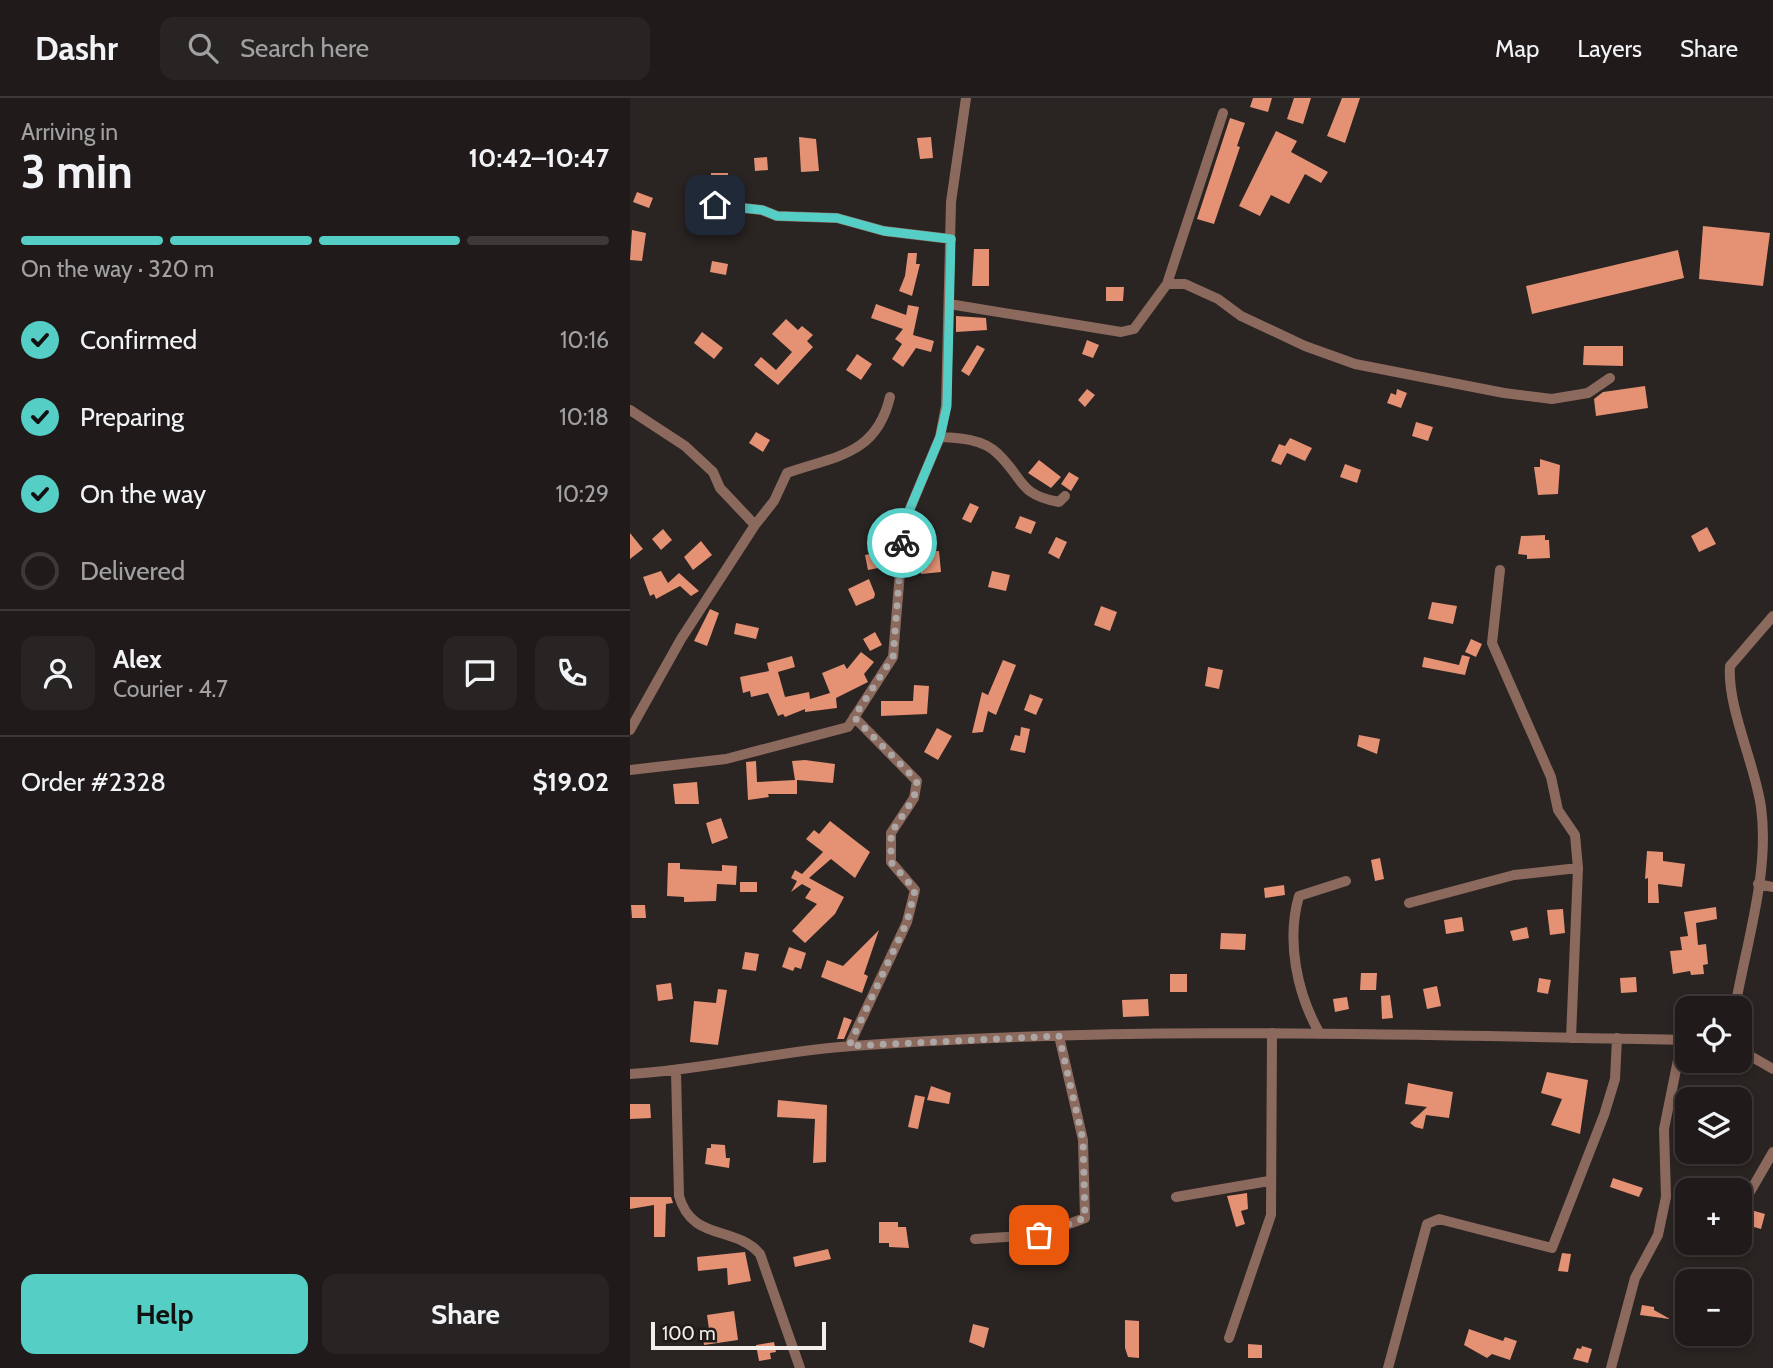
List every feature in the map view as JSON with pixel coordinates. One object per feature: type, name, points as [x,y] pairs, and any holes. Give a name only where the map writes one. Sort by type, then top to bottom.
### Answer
[{"type":"street","points":[[630,770],[726,759],[848,727],[893,657],[904,523],[940,437],[947,406],[951,202],[965,98]]},
{"type":"street","points":[[949,304],[1121,332],[1134,329],[1167,284],[1223,113]]},
{"type":"street","points":[[715,205],[762,210],[777,216],[837,218],[884,231],[951,239]]},
{"type":"street","points":[[1167,284],[1185,284],[1217,299],[1241,316],[1305,346],[1355,364],[1504,393],[1552,398],[1588,393],[1611,378]]},
{"type":"street","points":[[630,730],[681,639],[755,525],[774,501],[787,474],[835,460],[869,441],[886,413],[890,397]]},
{"type":"street","points":[[630,410],[685,446],[713,472],[720,488],[755,525]]},
{"type":"street","points":[[940,437],[969,439],[995,451],[1034,498],[1059,502],[1065,496]]},
{"type":"street","points":[[1500,570],[1492,643],[1551,777],[1558,810],[1575,835],[1577,869],[1571,1038]]},
{"type":"street","points":[[1737,996],[1758,884],[1761,806],[1729,674],[1730,666],[1773,617]]},
{"type":"street","points":[[849,1046],[907,922],[915,890],[891,862],[891,833],[914,798],[917,781],[854,717]]},
{"type":"street","points":[[1409,903],[1514,875],[1577,869]]},
{"type":"street","points":[[1320,1034],[1307,1012],[1294,958],[1295,909],[1299,896],[1346,881]]},
{"type":"street","points":[[1758,884],[1773,887]]},
{"type":"street","points":[[1229,1338],[1271,1215],[1269,1181],[1272,1034]]},
{"type":"street","points":[[630,1074],[676,1072],[849,1046],[1059,1036],[1320,1034],[1675,1040]]},
{"type":"street","points":[[975,1239],[1039,1235],[1085,1218],[1083,1140],[1059,1036]]},
{"type":"street","points":[[1388,1368],[1427,1224],[1439,1219],[1552,1248],[1604,1115],[1615,1079],[1617,1038]]},
{"type":"street","points":[[1752,1057],[1773,1069]]},
{"type":"street","points":[[676,1072],[679,1196],[684,1214],[702,1227],[750,1242],[760,1254],[800,1368]]},
{"type":"street","points":[[1611,1368],[1635,1278],[1658,1236],[1666,1197],[1664,1129],[1677,1073]]},
{"type":"street","points":[[1752,1188],[1773,1152]]},
{"type":"street","points":[[1176,1197],[1269,1181]]},
{"type":"building","points":[[1253,98],[1272,98],[1268,112],[1250,107]]},
{"type":"building","points":[[1294,98],[1311,98],[1303,124],[1287,119]]},
{"type":"building","points":[[1342,98],[1360,98],[1345,143],[1327,136]]},
{"type":"building","points":[[1230,118],[1245,123],[1237,146],[1240,147],[1214,224],[1197,219]]},
{"type":"building","points":[[1276,131],[1297,141],[1291,152],[1328,172],[1321,183],[1305,174],[1289,204],[1271,195],[1260,216],[1239,206]]},
{"type":"building","points":[[799,137],[816,139],[819,171],[801,172]]},
{"type":"building","points":[[931,137],[933,158],[920,159],[917,138]]},
{"type":"building","points":[[767,157],[768,170],[755,171],[754,158]]},
{"type":"building","points":[[711,173],[728,173],[728,182],[711,183]]},
{"type":"building","points":[[637,192],[653,198],[649,208],[633,202]]},
{"type":"building","points":[[715,213],[734,217],[729,233],[710,227]]},
{"type":"building","points":[[1703,226],[1770,233],[1763,286],[1699,279]]},
{"type":"building","points":[[632,230],[646,233],[642,261],[630,260]]},
{"type":"building","points":[[974,249],[989,249],[989,286],[972,286]]},
{"type":"building","points":[[1678,250],[1684,278],[1532,314],[1526,286]]},
{"type":"building","points":[[908,253],[917,253],[916,264],[920,264],[912,296],[899,291],[905,276]]},
{"type":"building","points":[[712,261],[728,264],[726,275],[710,272]]},
{"type":"building","points":[[1106,287],[1124,287],[1123,301],[1106,301]]},
{"type":"building","points":[[876,304],[906,315],[908,305],[919,307],[913,335],[934,341],[931,352],[916,348],[903,367],[892,359],[902,344],[895,339],[903,329],[871,318]]},
{"type":"building","points":[[956,316],[986,318],[987,330],[956,332]]},
{"type":"building","points":[[786,319],[798,330],[802,326],[813,335],[807,341],[813,347],[778,385],[754,365],[761,357],[776,370],[792,352],[772,334]]},
{"type":"building","points":[[702,332],[723,348],[714,359],[694,343]]},
{"type":"building","points":[[1087,340],[1099,345],[1093,358],[1082,354]]},
{"type":"building","points":[[977,345],[985,349],[969,376],[961,371]]},
{"type":"building","points":[[1584,346],[1623,346],[1623,366],[1583,365]]},
{"type":"building","points":[[857,354],[872,364],[861,380],[846,370]]},
{"type":"building","points":[[1645,386],[1648,408],[1596,416],[1594,399],[1603,392]]},
{"type":"building","points":[[1087,389],[1095,395],[1085,407],[1078,400]]},
{"type":"building","points":[[1397,389],[1407,393],[1401,408],[1387,403],[1391,393],[1396,395]]},
{"type":"building","points":[[1416,422],[1433,427],[1428,441],[1412,436]]},
{"type":"building","points":[[756,432],[770,440],[763,452],[749,443]]},
{"type":"building","points":[[1290,438],[1312,448],[1305,461],[1287,453],[1281,465],[1271,461],[1279,444],[1285,446]]},
{"type":"building","points":[[1540,459],[1560,465],[1558,494],[1538,495],[1534,467],[1540,467]]},
{"type":"building","points":[[1039,460],[1061,477],[1051,488],[1028,473]]},
{"type":"building","points":[[1345,464],[1361,470],[1357,483],[1340,477]]},
{"type":"building","points":[[1069,472],[1079,478],[1071,491],[1061,484]]},
{"type":"building","points":[[970,503],[979,507],[971,523],[962,519]]},
{"type":"building","points":[[1020,516],[1036,522],[1031,534],[1015,528]]},
{"type":"building","points":[[1707,527],[1716,544],[1699,552],[1691,536]]},
{"type":"building","points":[[663,529],[672,540],[661,550],[652,539]]},
{"type":"building","points":[[630,533],[643,549],[630,559]]},
{"type":"building","points":[[1545,535],[1545,540],[1549,540],[1550,558],[1527,559],[1527,555],[1518,554],[1521,536]]},
{"type":"building","points":[[1056,537],[1067,542],[1059,559],[1048,553]]},
{"type":"building","points":[[701,541],[712,555],[693,570],[684,557]]},
{"type":"building","points":[[939,551],[941,572],[921,574],[919,552]]},
{"type":"building","points":[[876,553],[878,568],[868,570],[865,555]]},
{"type":"building","points":[[661,571],[668,583],[679,573],[699,591],[691,596],[680,586],[656,599],[654,594],[650,596],[643,577]]},
{"type":"building","points":[[992,571],[1010,575],[1006,591],[988,587]]},
{"type":"building","points":[[869,579],[874,598],[856,606],[848,589]]},
{"type":"building","points":[[1432,602],[1457,606],[1453,624],[1428,619]]},
{"type":"building","points":[[1101,606],[1117,612],[1110,631],[1094,625]]},
{"type":"building","points":[[710,609],[719,613],[707,646],[694,641]]},
{"type":"building","points":[[736,623],[759,628],[756,639],[734,634]]},
{"type":"building","points":[[875,632],[882,645],[870,651],[863,639]]},
{"type":"building","points":[[1471,639],[1482,644],[1476,657],[1465,652]]},
{"type":"building","points":[[861,652],[874,662],[864,674],[868,682],[836,698],[837,708],[805,712],[805,709],[785,717],[783,714],[778,716],[768,693],[751,697],[750,691],[743,693],[740,677],[769,671],[767,663],[792,656],[795,667],[778,672],[785,697],[809,692],[810,699],[830,693],[822,673],[844,664],[847,669]]},
{"type":"building","points":[[1462,655],[1470,657],[1465,675],[1422,667],[1424,657],[1459,665]]},
{"type":"building","points":[[1003,660],[1016,665],[996,715],[988,711],[983,732],[972,733],[982,692],[988,695]]},
{"type":"building","points":[[1208,667],[1223,670],[1219,689],[1205,686]]},
{"type":"building","points":[[914,685],[929,686],[927,714],[881,716],[881,701],[913,701]]},
{"type":"building","points":[[1030,694],[1043,699],[1036,715],[1024,710]]},
{"type":"building","points":[[1021,727],[1030,729],[1025,753],[1010,750],[1015,735],[1020,736]]},
{"type":"building","points":[[937,728],[952,736],[938,760],[924,752]]},
{"type":"building","points":[[1359,735],[1380,739],[1377,754],[1357,746]]},
{"type":"building","points":[[756,761],[757,782],[795,780],[792,761],[835,764],[833,783],[797,780],[797,794],[768,794],[769,797],[748,800],[746,762]]},
{"type":"building","points":[[697,782],[699,804],[675,804],[673,784]]},
{"type":"building","points":[[721,818],[728,838],[712,844],[706,823]]},
{"type":"building","points":[[830,821],[870,852],[855,878],[831,859],[809,878],[844,897],[835,914],[805,943],[792,931],[817,904],[805,898],[811,889],[802,884],[791,892],[797,881],[791,878],[795,870],[802,874],[823,852],[806,839],[814,830],[819,834]]},
{"type":"building","points":[[1647,851],[1663,852],[1663,861],[1685,864],[1682,887],[1658,884],[1659,903],[1648,903],[1648,878],[1645,879]]},
{"type":"building","points":[[1380,858],[1384,879],[1375,881],[1371,860]]},
{"type":"building","points":[[668,863],[680,863],[680,869],[722,871],[722,865],[737,866],[736,885],[717,884],[716,901],[684,902],[684,897],[667,896]]},
{"type":"building","points":[[740,882],[757,882],[757,892],[740,892]]},
{"type":"building","points":[[1284,885],[1285,895],[1265,898],[1264,888]]},
{"type":"building","points":[[631,905],[645,905],[646,918],[632,918]]},
{"type":"building","points":[[1716,907],[1717,919],[1696,923],[1698,945],[1706,944],[1708,964],[1703,965],[1704,974],[1691,975],[1690,971],[1673,974],[1670,951],[1682,950],[1680,937],[1688,936],[1684,912]]},
{"type":"building","points":[[1563,909],[1565,933],[1550,935],[1547,910]]},
{"type":"building","points":[[1462,917],[1464,931],[1446,934],[1444,920]]},
{"type":"building","points":[[1527,927],[1529,938],[1513,941],[1510,931]]},
{"type":"building","points":[[879,930],[864,974],[868,976],[862,993],[821,977],[827,960],[843,966]]},
{"type":"building","points":[[1221,933],[1246,934],[1245,950],[1220,949]]},
{"type":"building","points":[[789,947],[806,953],[801,969],[795,967],[793,971],[782,967]]},
{"type":"building","points":[[745,952],[759,954],[756,971],[742,969]]},
{"type":"building","points":[[1361,973],[1377,973],[1376,990],[1360,990]]},
{"type":"building","points":[[1170,974],[1187,974],[1187,992],[1170,992]]},
{"type":"building","points":[[1636,977],[1637,992],[1621,993],[1620,978]]},
{"type":"building","points":[[1539,978],[1551,980],[1548,994],[1537,992]]},
{"type":"building","points":[[671,983],[673,999],[658,1001],[656,985]]},
{"type":"building","points":[[1437,986],[1441,1006],[1427,1009],[1423,989]]},
{"type":"building","points":[[718,989],[727,990],[718,1045],[690,1042],[694,1001],[716,1003]]},
{"type":"building","points":[[1390,995],[1393,1018],[1382,1019],[1381,996]]},
{"type":"building","points":[[1347,997],[1349,1009],[1335,1012],[1333,999]]},
{"type":"building","points":[[1148,999],[1149,1016],[1123,1017],[1122,1000]]},
{"type":"building","points":[[844,1017],[852,1020],[844,1039],[837,1039]]},
{"type":"building","points":[[1547,1072],[1588,1080],[1580,1134],[1551,1125],[1562,1099],[1541,1093]]},
{"type":"building","points":[[1408,1083],[1453,1092],[1449,1118],[1426,1115],[1423,1129],[1410,1123],[1427,1107],[1405,1104]]},
{"type":"building","points":[[931,1086],[951,1093],[949,1104],[927,1100]]},
{"type":"building","points":[[915,1095],[925,1097],[918,1129],[908,1127]]},
{"type":"building","points":[[778,1100],[827,1105],[826,1162],[813,1163],[815,1119],[777,1117]]},
{"type":"building","points":[[630,1104],[650,1104],[651,1118],[630,1119]]},
{"type":"building","points":[[711,1144],[725,1145],[726,1158],[730,1158],[729,1168],[705,1164],[707,1148],[711,1148]]},
{"type":"building","points":[[1613,1178],[1643,1188],[1639,1197],[1610,1187]]},
{"type":"building","points":[[1247,1193],[1248,1209],[1241,1211],[1245,1224],[1236,1227],[1227,1196]]},
{"type":"building","points":[[630,1197],[671,1197],[673,1203],[666,1204],[665,1237],[654,1237],[654,1205],[630,1209]]},
{"type":"building","points":[[1752,1210],[1765,1214],[1761,1229],[1752,1226]]},
{"type":"building","points":[[879,1222],[898,1222],[898,1227],[906,1227],[909,1248],[889,1247],[889,1243],[879,1243]]},
{"type":"building","points":[[828,1249],[831,1259],[795,1267],[793,1257]]},
{"type":"building","points":[[745,1252],[751,1281],[728,1285],[727,1268],[698,1271],[697,1257]]},
{"type":"building","points":[[1562,1253],[1571,1254],[1568,1272],[1558,1271]]},
{"type":"building","points":[[1642,1305],[1654,1307],[1654,1310],[1670,1319],[1640,1315]]},
{"type":"building","points":[[734,1311],[738,1340],[704,1345],[702,1330],[709,1329],[707,1315]]},
{"type":"building","points":[[1125,1320],[1139,1321],[1139,1358],[1128,1357],[1125,1348]]},
{"type":"building","points":[[973,1324],[989,1328],[984,1348],[969,1342]]},
{"type":"building","points":[[1469,1329],[1503,1341],[1505,1337],[1517,1341],[1510,1360],[1492,1354],[1487,1358],[1464,1345]]},
{"type":"building","points":[[774,1342],[776,1352],[770,1353],[771,1359],[759,1361],[756,1345]]},
{"type":"building","points":[[1248,1344],[1262,1345],[1262,1358],[1248,1358]]},
{"type":"building","points":[[1582,1346],[1592,1349],[1588,1363],[1573,1359],[1577,1348],[1581,1349]]},
{"type":"way so far","points":[[902,543],[893,657],[854,717],[917,781],[914,798],[891,833],[891,862],[915,890],[907,922],[849,1046],[1059,1036],[1083,1140],[1085,1218],[1039,1235]]},
{"type":"route","points":[[715,205],[762,210],[777,216],[837,218],[884,231],[951,239],[947,406],[940,437],[904,523],[902,543]]}]
